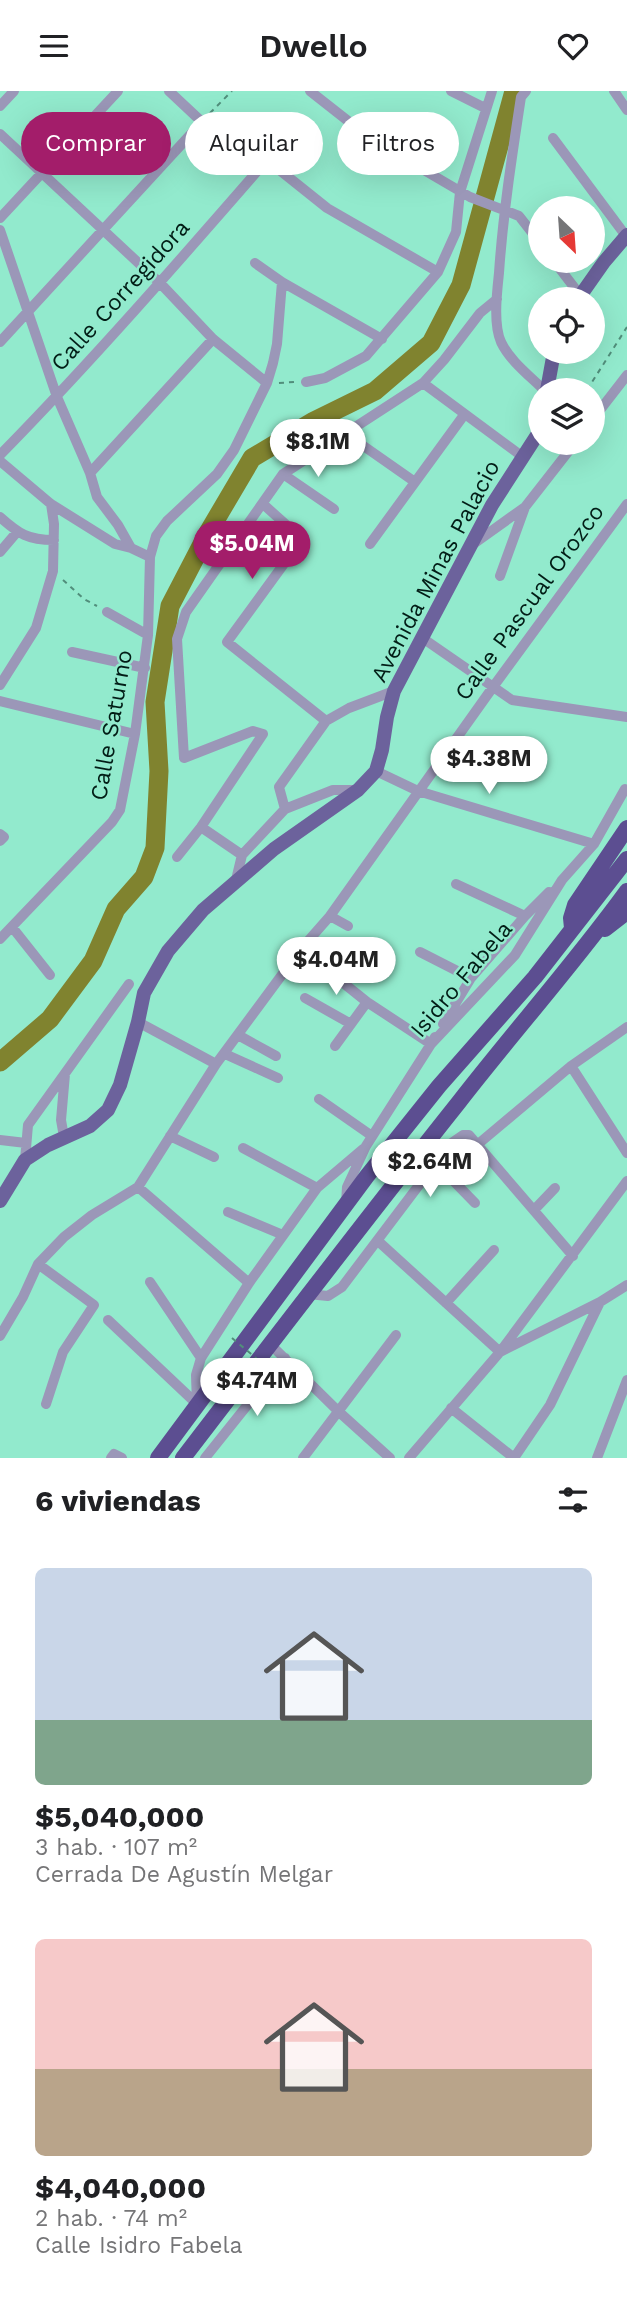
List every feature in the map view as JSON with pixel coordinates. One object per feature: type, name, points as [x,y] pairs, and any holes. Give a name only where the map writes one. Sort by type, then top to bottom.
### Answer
[{"type":"highway","points":[[572,929],[571,918],[575,905],[627,828]]},
{"type":"highway","points":[[158,1458],[346,1203],[439,1086],[535,977],[627,859]]},
{"type":"highway","points":[[183,1458],[459,1101],[592,939],[627,891]]},
{"type":"highway","points":[[592,939],[627,912]]},
{"type":"highway","points":[[439,1086],[438,1092],[401,1141],[401,1146],[410,1152],[416,1149],[450,1106],[459,1101]]},
{"type":"highway","points":[[317,1243],[326,1239],[374,1180],[380,1178],[386,1182],[387,1187],[338,1249],[338,1258]]},
{"type":"main road","points":[[587,287],[626,236]]},
{"type":"main road","name":"Avenida Minas Palacio","points":[[376,771],[394,691],[492,505],[528,449]]},
{"type":"main road","points":[[0,1201],[26,1160],[64,1137],[90,1126],[108,1110],[120,1085],[144,993],[168,951],[203,910],[274,849],[358,790],[376,771]]},
{"type":"street","points":[[0,106],[14,91]]},
{"type":"street","points":[[98,112],[118,91]]},
{"type":"street","points":[[169,91],[191,112]]},
{"type":"street","points":[[310,91],[371,139],[465,194],[519,216],[528,227]]},
{"type":"street","points":[[451,91],[485,109]]},
{"type":"street","points":[[306,382],[325,379],[366,356],[439,272],[456,232],[485,109],[492,91]]},
{"type":"street","points":[[526,91],[521,97],[498,209],[497,299],[501,342],[512,358],[533,378]]},
{"type":"street","points":[[614,91],[627,110]]},
{"type":"street","points":[[0,134],[21,154]]},
{"type":"street","points":[[553,138],[626,236]]},
{"type":"street","points":[[0,342],[185,141]]},
{"type":"street","name":"Calle Corregidora","points":[[0,455],[57,397],[267,160],[327,208],[439,272]]},
{"type":"street","points":[[0,218],[39,175]]},
{"type":"street","points":[[43,175],[160,283],[214,339],[267,383]]},
{"type":"street","points":[[0,230],[57,397],[90,473],[97,497],[131,548]]},
{"type":"street","points":[[255,263],[282,282],[382,339]]},
{"type":"street","points":[[0,461],[51,504],[115,544],[150,557],[156,536],[167,520],[217,474],[234,450],[267,383],[277,344],[282,282]]},
{"type":"street","points":[[177,857],[201,827],[263,734],[253,731],[184,758],[177,639],[186,612],[283,474],[424,383],[481,313],[497,299]]},
{"type":"street","points":[[90,473],[214,339]]},
{"type":"street","points":[[605,403],[627,375]]},
{"type":"street","points":[[424,383],[523,457]]},
{"type":"street","points":[[370,544],[464,415]]},
{"type":"street","points":[[345,433],[415,482]]},
{"type":"street","points":[[470,547],[525,507],[566,455]]},
{"type":"street","points":[[283,474],[334,509]]},
{"type":"street","points":[[0,685],[36,628],[52,571],[54,540],[51,504]]},
{"type":"street","points":[[263,504],[302,538],[227,642],[326,721]]},
{"type":"street","name":"Calle Pascual Orozco","points":[[0,1336],[23,1297],[38,1264],[64,1237],[92,1215],[138,1187],[216,1063],[301,949],[330,916],[627,504]]},
{"type":"street","points":[[500,576],[525,507]]},
{"type":"street","points":[[0,517],[17,532],[36,540],[54,540]]},
{"type":"street","points":[[0,552],[17,532]]},
{"type":"street","name":"Calle Saturno","points":[[0,939],[112,822],[120,810],[145,668],[150,557]]},
{"type":"street","points":[[107,612],[148,635]]},
{"type":"street","points":[[421,637],[512,700],[627,717]]},
{"type":"street","points":[[72,652],[145,668]]},
{"type":"street","points":[[285,809],[279,787],[326,721],[349,708],[394,691]]},
{"type":"street","points":[[0,701],[135,734]]},
{"type":"street","points":[[376,771],[418,791],[594,844]]},
{"type":"street","name":"Isidro Fabela","points":[[346,1203],[347,1187],[369,1141],[431,1044],[515,955],[562,880],[594,844],[625,789]]},
{"type":"street","points":[[236,880],[242,855],[285,809],[333,790],[358,790]]},
{"type":"street","points":[[201,827],[242,855]]},
{"type":"street","points":[[301,949],[367,1002],[431,1044],[471,978],[525,916],[562,880]]},
{"type":"street","points":[[456,884],[525,916]]},
{"type":"street","points":[[330,916],[348,926]]},
{"type":"street","points":[[12,927],[50,975]]},
{"type":"street","points":[[420,952],[471,978]]},
{"type":"street","points":[[26,1160],[28,1125],[129,984]]},
{"type":"street","points":[[305,998],[351,1024]]},
{"type":"street","points":[[335,1046],[367,1002]]},
{"type":"street","points":[[138,1022],[216,1063]]},
{"type":"street","points":[[477,1145],[571,1066],[627,1027]]},
{"type":"street","points":[[238,1035],[276,1056]]},
{"type":"street","points":[[225,1054],[278,1078]]},
{"type":"street","points":[[571,1066],[627,1153]]},
{"type":"street","points":[[64,1137],[61,1120],[65,1073]]},
{"type":"street","points":[[197,1404],[196,1374],[201,1358],[249,1283],[317,1188],[369,1141],[318,1099]]},
{"type":"street","points":[[308,1294],[328,1296],[342,1287],[450,1144],[463,1135],[469,1135],[573,1255]]},
{"type":"street","points":[[170,1136],[214,1157]]},
{"type":"street","points":[[0,1140],[26,1143]]},
{"type":"street","points":[[243,1148],[317,1188]]},
{"type":"street","points":[[437,1164],[475,1203]]},
{"type":"street","points":[[409,1458],[500,1352],[627,1181]]},
{"type":"street","points":[[138,1187],[249,1283]]},
{"type":"street","points":[[534,1210],[555,1188]]},
{"type":"street","points":[[228,1212],[284,1235]]},
{"type":"street","points":[[378,1241],[500,1352]]},
{"type":"street","points":[[446,1303],[494,1250]]},
{"type":"street","points":[[38,1264],[94,1305],[63,1352],[46,1404]]},
{"type":"street","points":[[150,1282],[201,1358]]},
{"type":"street","points":[[500,1352],[600,1302],[627,1285]]},
{"type":"street","points":[[451,1408],[514,1458],[550,1405],[600,1302]]},
{"type":"street","points":[[108,1320],[197,1404]]},
{"type":"street","points":[[303,1458],[396,1335]]},
{"type":"street","points":[[270,1344],[390,1458]]},
{"type":"street","points":[[205,1458],[285,1358]]},
{"type":"street","points":[[597,1458],[627,1380]]},
{"type":"street","points":[[111,1458],[114,1454],[122,1458]]},
{"type":"path","points":[[212,112],[232,91]]},
{"type":"path","points":[[595,378],[627,327]]},
{"type":"path","points":[[267,383],[306,382]]},
{"type":"path","points":[[52,571],[85,599],[107,612]]},
{"type":"path","points":[[232,1338],[269,1369]]},
{"type":"waterway","points":[[0,1062],[50,1019],[93,961],[116,909],[144,877],[155,848],[159,771],[155,702],[170,606],[209,531],[252,458],[314,421],[375,391],[431,343],[461,285],[514,91]]}]
